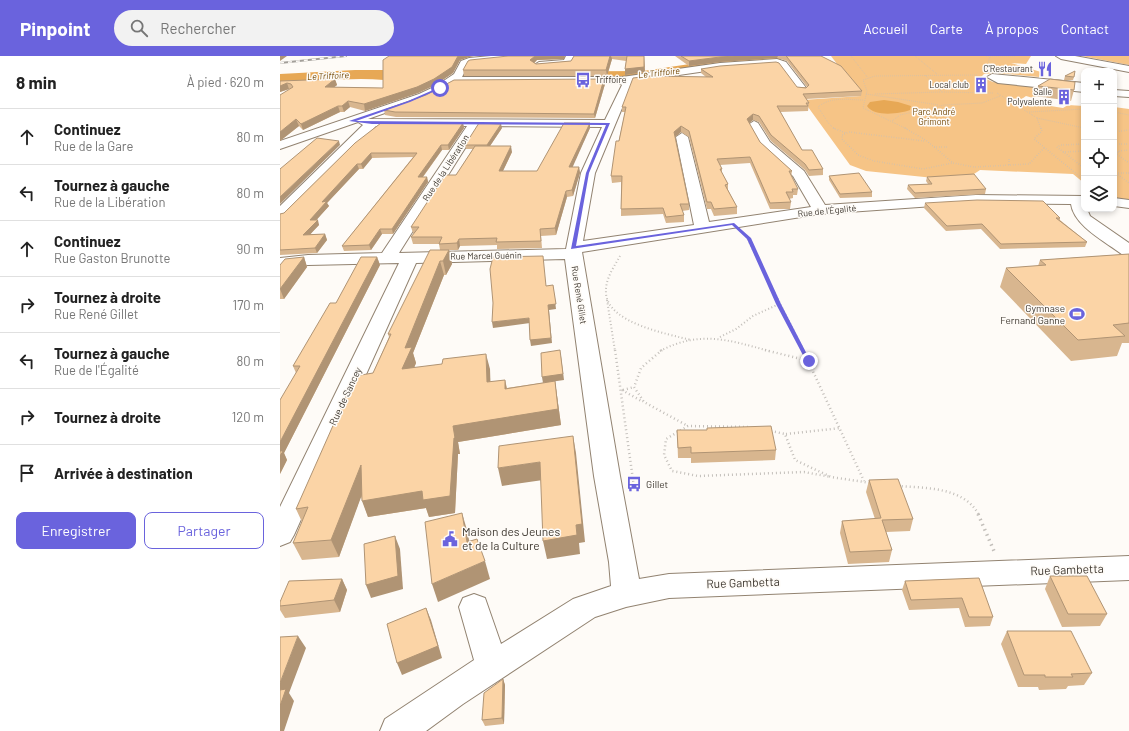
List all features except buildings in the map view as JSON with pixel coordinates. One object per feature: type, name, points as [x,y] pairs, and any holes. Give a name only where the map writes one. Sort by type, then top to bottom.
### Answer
[{"type":"street","points":[[493,58],[507,56]]},
{"type":"street","points":[[280,146],[423,96],[451,80],[462,69],[465,58],[518,56]]},
{"type":"street","points":[[462,69],[568,63],[572,56]]},
{"type":"street","points":[[1061,56],[1091,66],[1129,69]]},
{"type":"street","points":[[451,80],[516,78],[621,80],[720,66],[777,62],[783,64],[802,89]]},
{"type":"street","points":[[1081,86],[992,77],[998,80],[1081,89]]},
{"type":"street","name":"Rue René Gillet","points":[[621,80],[626,83],[627,86],[588,173],[573,251],[607,476],[623,562],[626,594]]},
{"type":"street","points":[[1117,89],[1129,91]]},
{"type":"street","points":[[1117,93],[1129,94]]},
{"type":"street","name":"Rue de la Libération","points":[[351,121],[372,123],[475,123]]},
{"type":"street","points":[[280,214],[353,140],[372,123]]},
{"type":"street","points":[[475,123],[609,124]]},
{"type":"street","name":"Rue de la Libération","points":[[387,258],[475,123]]},
{"type":"street","points":[[754,125],[764,144],[799,174],[820,210]]},
{"type":"street","points":[[311,135],[353,140]]},
{"type":"street","points":[[682,137],[703,228]]},
{"type":"street","name":"Rue de l'Égalité","points":[[573,251],[703,228],[820,210],[976,199],[1081,200]]},
{"type":"street","points":[[1081,200],[1080,212],[1085,219],[1129,251]]},
{"type":"street","points":[[1117,202],[1129,204]]},
{"type":"street","name":"Rue Marcel Guénin","points":[[280,263],[308,260],[410,258],[573,251]]},
{"type":"street","name":"Rue de Sancey","points":[[280,535],[410,258]]},
{"type":"street","name":"Rue Gambetta","points":[[397,731],[492,667],[584,608],[606,599],[645,589],[669,586],[1129,568]]},
{"type":"street","points":[[474,607],[492,667]]},
{"type":"path","points":[[850,56],[868,78]]},
{"type":"path","points":[[916,56],[938,75]]},
{"type":"path","points":[[986,56],[1015,56]]},
{"type":"path","points":[[990,57],[988,62],[994,70]]},
{"type":"path","points":[[953,163],[927,141],[892,121],[863,108],[867,91],[862,80],[875,76],[984,74]]},
{"type":"path","points":[[924,75],[942,92]]},
{"type":"path","points":[[997,93],[998,88]]},
{"type":"path","points":[[866,94],[942,92],[997,93],[1036,118],[1081,127]]},
{"type":"path","points":[[866,94],[944,105]]},
{"type":"path","points":[[892,121],[900,115],[944,105],[982,102],[1000,96]]},
{"type":"path","points":[[864,100],[838,100],[821,104],[818,107],[831,128],[835,131],[927,141]]},
{"type":"path","points":[[1027,112],[1081,110]]},
{"type":"path","points":[[1117,113],[1129,115]]},
{"type":"path","points":[[1036,118],[1042,131],[1034,139],[1081,178]]},
{"type":"path","points":[[1117,132],[1129,130]]},
{"type":"path","points":[[847,133],[842,135],[842,140],[858,155],[874,161],[923,169],[953,163],[974,167],[987,165],[1009,166],[1029,164],[1036,154],[1044,148]]},
{"type":"path","points":[[1081,144],[1061,145],[1057,147],[1081,166]]},
{"type":"path","points":[[1117,144],[1129,144]]},
{"type":"path","points":[[934,147],[949,147]]},
{"type":"path","points":[[1118,151],[1129,150]]},
{"type":"path","points":[[1063,152],[1081,151]]},
{"type":"path","points":[[1117,155],[1129,163]]},
{"type":"path","points":[[1009,159],[1009,166]]},
{"type":"path","points":[[1117,173],[1129,173]]},
{"type":"path","points":[[1117,175],[1129,184]]},
{"type":"path","points":[[733,224],[749,238],[779,304],[809,361],[841,428],[864,482]]},
{"type":"path","points":[[742,238],[749,238]]},
{"type":"path","points":[[620,255],[612,267],[606,281],[606,296],[622,390],[634,492]]},
{"type":"path","points":[[606,296],[616,314],[630,322],[691,340]]},
{"type":"path","points":[[720,338],[736,329],[753,316],[779,304]]},
{"type":"path","points":[[634,387],[642,368],[661,350],[691,340],[720,338],[809,361]]},
{"type":"path","points":[[622,390],[634,387]]},
{"type":"path","points":[[634,387],[644,402]]},
{"type":"path","points":[[622,390],[688,426],[751,428]]},
{"type":"path","points":[[688,426],[666,439],[664,454],[672,471],[698,476],[804,472],[872,483]]},
{"type":"path","points":[[764,430],[786,434],[841,428]]},
{"type":"path","points":[[786,434],[795,460],[831,477]]},
{"type":"path","points":[[896,485],[949,492],[963,499],[976,511],[1003,572]]},
{"type":"green space","name":"Parc André Grimont","points":[[831,56],[1031,56],[1026,64],[1011,63],[1041,72],[1039,77],[997,73],[984,74],[981,77],[993,82],[1045,88],[1045,91],[1033,98],[1026,96],[1019,101],[1063,108],[1068,105],[1081,106],[1081,181],[1073,174],[980,170],[971,176],[934,178],[866,171],[850,165],[803,100],[861,96]]},
{"type":"green space","points":[[1082,56],[1129,56],[1129,65]]},
{"type":"green space","points":[[1117,107],[1129,109],[1129,201],[1117,200]]},
{"type":"shaded area","points":[[884,100],[911,106],[910,110],[900,113],[887,114],[875,112],[867,106],[870,102]]},
{"type":"waterway","name":"Le Triffoire","points":[[468,77],[643,76],[710,65],[747,63],[777,56]]},
{"type":"waterway","name":"Le Triffoire","points":[[280,79],[355,75],[385,75],[410,80],[430,78]]},
{"type":"railway","points":[[280,63],[346,56]]},
{"type":"place","name":"C'Restaurant","points":[[1045,69]]},
{"type":"place","name":"Triffoire","points":[[583,80]]},
{"type":"place","name":"Local club","points":[[981,85]]},
{"type":"place","name":"Salle Polyvalente","points":[[1064,97]]},
{"type":"place","name":"Gymnase Fernand Ganne","points":[[1077,314]]},
{"type":"place","name":"Gillet","points":[[634,484]]},
{"type":"place","name":"Maison des Jeunes et de la Culture","points":[[450,539]]},
{"type":"route","points":[[440,88],[409,102],[351,121],[372,123],[609,124],[588,173],[573,248],[733,224],[749,238],[779,304],[809,361]]}]
